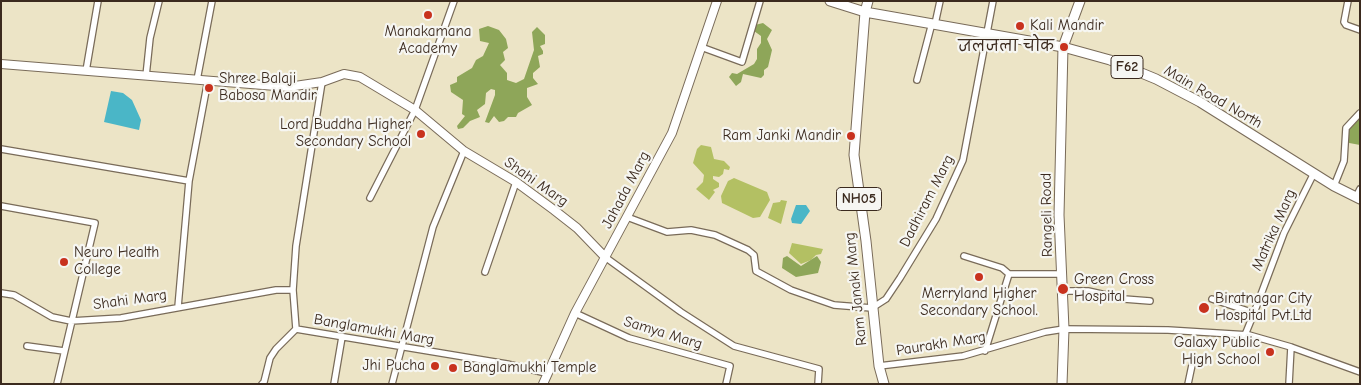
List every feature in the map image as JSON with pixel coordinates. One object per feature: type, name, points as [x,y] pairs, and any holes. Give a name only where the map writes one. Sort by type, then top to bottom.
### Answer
[{"type":"main road","name":"F62","points":[[830,1],[865,12]]},
{"type":"main road","name":"NH05","points":[[865,12],[868,1]]},
{"type":"main road","name":"Rangeli Road","points":[[1062,384],[1064,329],[1059,215],[1063,47],[1080,1]]},
{"type":"main road","name":"Main Road North","points":[[865,12],[1063,47],[1110,60],[1200,102],[1334,186],[1359,195]]},
{"type":"main road","name":"Ram Janaki Marg","points":[[865,12],[854,155],[879,366],[884,384]]},
{"type":"street","points":[[86,71],[98,1]]},
{"type":"street","points":[[146,76],[150,38],[159,1]]},
{"type":"street","points":[[197,80],[212,1]]},
{"type":"street","points":[[370,198],[415,110],[454,1]]},
{"type":"street","name":"Jahada Marg","points":[[542,384],[575,312],[672,133],[717,1]]},
{"type":"street","points":[[701,47],[742,62],[760,1]]},
{"type":"street","points":[[917,80],[940,1]]},
{"type":"street","name":"Dadhiram Marg","points":[[872,308],[886,299],[900,278],[936,219],[960,168],[993,1]]},
{"type":"street","points":[[1348,1],[1344,22],[1346,25],[1360,30]]},
{"type":"street","name":"Shahi Marg","points":[[1,64],[288,87],[322,82],[344,74],[360,77],[415,110],[464,152],[516,182],[577,228],[605,256],[643,282],[681,312],[734,346],[819,369],[818,384]]},
{"type":"street","name":"Shahi Marg","points":[[1,293],[14,295],[52,317],[71,321],[122,318],[178,307],[189,181],[208,80]]},
{"type":"street","name":"Banglamukhi Marg","points":[[322,82],[296,246],[293,290],[296,329],[400,348],[507,364],[546,373]]},
{"type":"street","points":[[1334,186],[1344,161],[1346,128],[1360,113]]},
{"type":"street","points":[[1,149],[189,181]]},
{"type":"street","points":[[392,384],[433,227],[464,152]]},
{"type":"street","name":"Matrika Marg","points":[[1245,335],[1284,233],[1314,173]]},
{"type":"street","points":[[485,272],[516,182]]},
{"type":"street","points":[[1,206],[95,223],[57,384]]},
{"type":"street","points":[[627,217],[667,232],[690,230],[715,235],[748,250],[754,255],[756,271],[791,290],[834,305],[872,308]]},
{"type":"street","points":[[964,256],[1002,268],[1009,274],[1062,274]]},
{"type":"street","points":[[985,351],[1009,274]]},
{"type":"street","points":[[178,307],[276,290],[293,290]]},
{"type":"street","points":[[1062,291],[1088,291],[1124,299],[1150,300]]},
{"type":"street","points":[[1212,299],[1254,312]]},
{"type":"street","name":"Samya Marg","points":[[575,312],[629,338],[730,366],[726,384]]},
{"type":"street","points":[[262,384],[273,354],[296,329]]},
{"type":"street","name":"Paurakh Marg","points":[[879,366],[963,356],[1046,332],[1064,329],[1168,330],[1245,335],[1291,347],[1360,372]]},
{"type":"street","points":[[334,384],[342,337]]},
{"type":"street","points":[[28,346],[64,351]]},
{"type":"street","points":[[1289,384],[1291,347]]},
{"type":"street","points":[[1188,384],[1192,365]]},
{"type":"green space","points":[[763,23],[772,30],[767,39],[772,50],[768,67],[764,70],[764,75],[761,78],[743,74],[741,82],[736,86],[729,77],[732,73],[737,74],[754,64],[757,59],[757,49],[761,43],[761,36],[754,31],[755,25]]},
{"type":"green space","points":[[488,26],[499,30],[506,39],[508,48],[503,52],[505,60],[500,65],[507,73],[507,80],[516,83],[524,79],[534,50],[532,32],[537,27],[545,35],[545,44],[540,46],[543,54],[538,56],[540,67],[533,73],[533,78],[538,84],[527,88],[527,97],[532,105],[518,113],[516,117],[508,117],[504,121],[499,122],[494,116],[489,123],[485,122],[495,95],[495,90],[491,89],[486,93],[485,104],[477,110],[480,117],[470,121],[463,128],[458,129],[457,126],[465,116],[462,114],[463,100],[451,92],[450,85],[457,82],[457,77],[472,68],[476,60],[483,56],[489,43],[480,41],[479,29]]},
{"type":"green space","points":[[1360,112],[1360,145],[1344,142],[1345,133]]},
{"type":"green space","points":[[701,145],[711,147],[714,159],[724,161],[730,167],[729,170],[724,169],[723,174],[719,177],[713,176],[713,179],[719,183],[719,187],[713,190],[715,192],[709,200],[696,189],[703,182],[704,175],[693,163],[697,149]]},
{"type":"green space","points":[[734,178],[767,192],[770,200],[760,217],[753,218],[722,203],[721,196],[728,181]]},
{"type":"green space","points":[[781,200],[787,201],[781,224],[768,218],[773,203],[780,202]]},
{"type":"green space","points":[[792,243],[823,249],[821,254],[801,264],[789,253]]},
{"type":"green space","points":[[787,256],[801,266],[817,256],[821,262],[818,273],[796,277],[782,268],[783,258]]},
{"type":"water","points":[[111,91],[123,93],[132,100],[141,120],[139,130],[104,122]]},
{"type":"water","points":[[796,205],[806,205],[810,211],[801,224],[792,223],[791,219]]},
{"type":"place","name":"Manakamana Academy","points":[[428,15]]},
{"type":"place","name":"Kali Mandir","points":[[1020,26]]},
{"type":"place","name":"जलजला चोक","points":[[1064,47]]},
{"type":"place","name":"Shree Balaji Babosa Mandir","points":[[209,88]]},
{"type":"place","name":"Lord Buddha Higher Secondary School","points":[[421,134]]},
{"type":"place","name":"Ram Janki Mandir","points":[[851,136]]},
{"type":"place","name":"Neuro Health College","points":[[64,262]]},
{"type":"place","name":"Merryland Higher Secondary School.","points":[[979,277]]},
{"type":"place","name":"Green Cross Hospital","points":[[1063,289]]},
{"type":"place","name":"Biratnagar City Hospital Pvt.Ltd","points":[[1204,308]]},
{"type":"place","name":"Galaxy Public High School","points":[[1270,352]]},
{"type":"place","name":"Jhi Pucha","points":[[435,366]]},
{"type":"place","name":"Banglamukhi Temple","points":[[453,368]]}]
